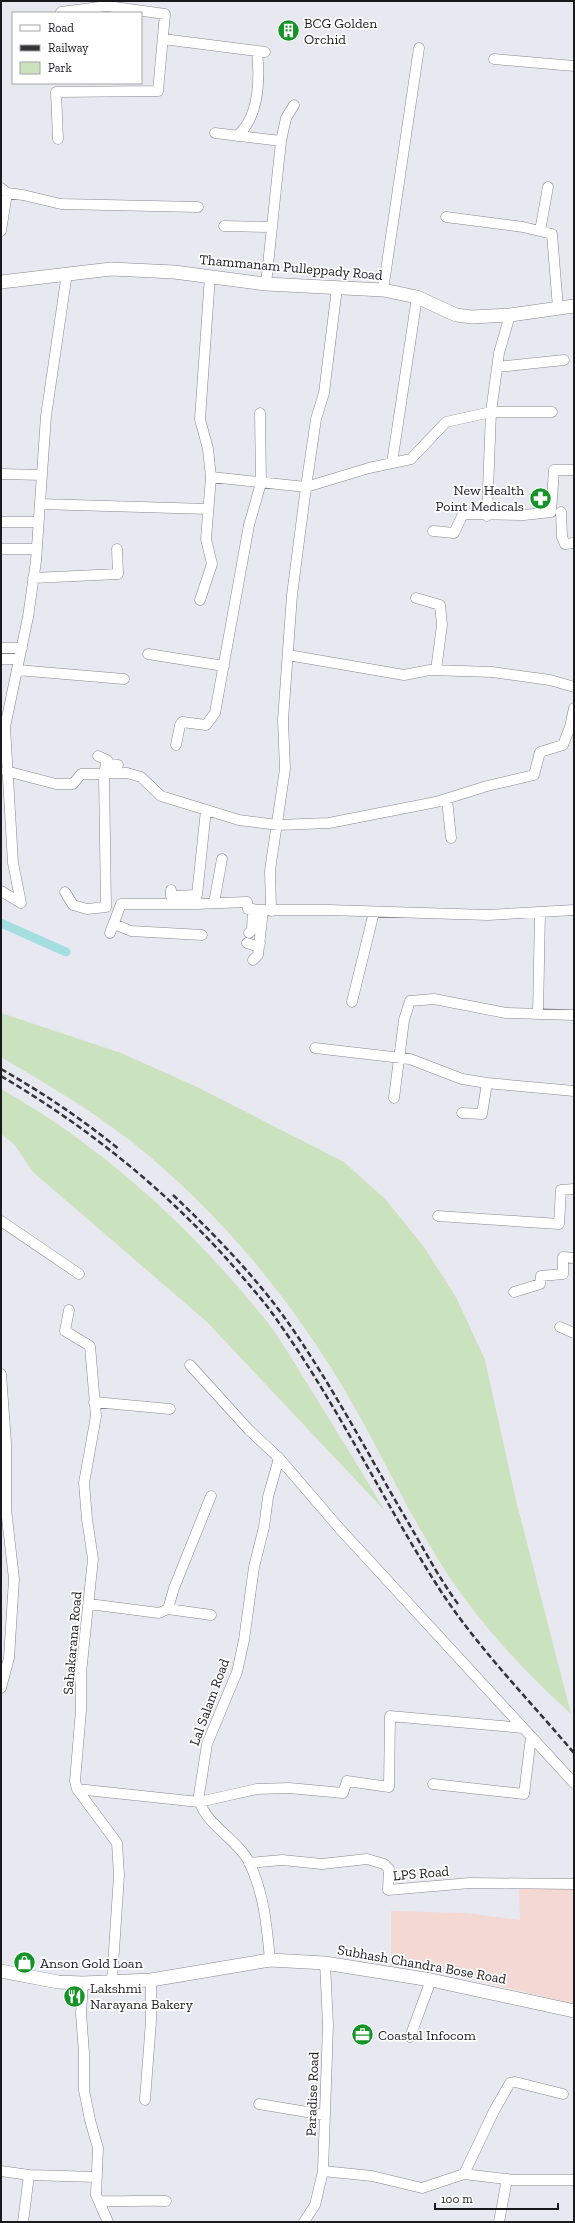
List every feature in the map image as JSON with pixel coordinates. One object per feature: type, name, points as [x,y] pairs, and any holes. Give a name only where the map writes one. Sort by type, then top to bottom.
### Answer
[{"type":"main road","name":"Thammanam Pulleppady Road","points":[[1,282],[111,269],[210,276],[266,284],[383,290],[417,296],[456,315],[472,318],[510,315],[574,306]]},
{"type":"main road","name":"Subhash Chandra Bose Road","points":[[1,1971],[58,1982],[83,1983],[151,1980],[270,1960],[325,1963],[431,1980],[574,2011]]},
{"type":"street","points":[[58,139],[56,92],[158,91],[165,14],[107,4],[61,12]]},
{"type":"street","points":[[163,39],[261,51],[256,101],[250,119],[243,131],[237,136]]},
{"type":"street","points":[[383,290],[419,48]]},
{"type":"street","points":[[494,59],[574,66]]},
{"type":"street","points":[[266,284],[281,142],[286,118],[294,105]]},
{"type":"street","points":[[215,133],[281,142]]},
{"type":"street","points":[[540,231],[548,187]]},
{"type":"street","points":[[1,231],[4,191],[61,204],[198,207]]},
{"type":"street","points":[[446,217],[552,234],[558,308]]},
{"type":"street","points":[[224,226],[272,227]]},
{"type":"street","points":[[1,891],[21,903],[13,863],[3,733],[22,648],[34,578],[46,416],[68,273]]},
{"type":"street","points":[[200,600],[212,564],[206,539],[211,477],[208,449],[200,419],[210,276]]},
{"type":"street","points":[[253,960],[258,955],[262,910],[278,825],[285,769],[283,720],[292,595],[316,419],[324,393],[337,288]]},
{"type":"street","points":[[392,463],[417,296]]},
{"type":"street","points":[[487,516],[491,412],[497,367],[510,315]]},
{"type":"street","points":[[497,367],[564,360]]},
{"type":"street","points":[[211,477],[306,487],[411,459],[446,422],[491,412],[552,412]]},
{"type":"street","points":[[176,745],[180,724],[182,722],[206,725],[210,722],[215,713],[250,525],[261,483],[260,413]]},
{"type":"street","points":[[433,531],[454,533],[463,514],[487,516],[524,515],[551,512],[554,470],[574,470]]},
{"type":"street","points":[[1,474],[42,475]]},
{"type":"street","points":[[40,504],[208,509]]},
{"type":"street","points":[[561,512],[562,537],[565,544],[574,543]]},
{"type":"street","points":[[1,522],[38,522]]},
{"type":"street","points":[[1,549],[36,549]]},
{"type":"street","points":[[34,578],[118,574],[117,549]]},
{"type":"street","points":[[416,598],[440,605],[442,625],[436,670]]},
{"type":"street","points":[[1,648],[22,648]]},
{"type":"street","points":[[148,654],[224,666]]},
{"type":"street","points":[[288,655],[404,675],[436,670],[492,672],[550,680],[574,687]]},
{"type":"street","points":[[1,659],[19,659]]},
{"type":"street","points":[[17,670],[124,679]]},
{"type":"street","points":[[105,769],[127,773],[141,778],[161,796],[239,820],[278,825],[329,823],[447,799],[534,775],[540,752],[563,745],[570,727],[574,708]]},
{"type":"street","points":[[98,756],[106,760],[106,907]]},
{"type":"street","points":[[6,771],[56,784],[73,784],[81,774],[118,765]]},
{"type":"street","points":[[447,799],[451,838]]},
{"type":"street","points":[[196,900],[206,810]]},
{"type":"street","points":[[214,903],[222,860]]},
{"type":"street","points":[[171,890],[171,896],[214,903],[247,902],[248,909],[262,910],[488,915],[574,910]]},
{"type":"street","points":[[65,892],[73,905],[87,909],[106,907],[118,913]]},
{"type":"street","points":[[196,900],[121,904],[112,928],[131,931],[202,936]]},
{"type":"street","points":[[260,943],[253,945],[248,938],[262,910]]},
{"type":"street","points":[[352,1002],[374,912]]},
{"type":"street","points":[[538,1014],[540,912]]},
{"type":"street","points":[[394,1098],[404,1020],[410,1001],[434,998],[506,1013],[574,1015]]},
{"type":"street","points":[[315,1048],[399,1057],[462,1079],[487,1083],[574,1091]]},
{"type":"street","points":[[462,1113],[482,1114],[487,1083]]},
{"type":"street","points":[[438,1216],[560,1224],[561,1190],[574,1190]]},
{"type":"street","points":[[1,1221],[79,1274]]},
{"type":"street","points":[[514,1292],[540,1284],[541,1276],[563,1274],[563,1257],[574,1258]]},
{"type":"street","name":"Sahakarana Road","points":[[69,1310],[65,1331],[90,1346],[96,1416],[84,1483],[86,1519],[93,1559],[81,1673],[81,1710],[76,1747],[75,1780],[77,1789]]},
{"type":"street","points":[[560,1328],[574,1333]]},
{"type":"street","points":[[190,1365],[249,1430],[279,1458],[574,1783]]},
{"type":"street","points":[[1,1374],[6,1443],[6,1509],[14,1580],[9,1658],[1,1688]]},
{"type":"street","points":[[94,1402],[170,1409]]},
{"type":"street","name":"Lal Salam Road","points":[[199,1802],[207,1744],[237,1672],[244,1640],[254,1567],[264,1527],[268,1497],[279,1458]]},
{"type":"street","points":[[168,1609],[174,1588],[211,1496]]},
{"type":"street","points":[[89,1604],[159,1613],[168,1609],[211,1615]]},
{"type":"street","points":[[77,1789],[199,1802],[257,1789],[289,1788],[343,1793],[347,1781],[389,1786],[390,1716],[523,1728]]},
{"type":"street","points":[[433,1784],[524,1794],[532,1737]]},
{"type":"street","points":[[77,1789],[117,1843],[119,1876],[112,1981]]},
{"type":"street","points":[[199,1802],[206,1815],[240,1847],[249,1863],[264,1907],[270,1960]]},
{"type":"street","name":"LPS Road","points":[[249,1863],[282,1860],[322,1864],[371,1859],[384,1864],[389,1869],[388,1890],[470,1883],[574,1884]]},
{"type":"street","name":"Paradise Road","points":[[304,2222],[315,2204],[323,2171],[328,2025],[325,1963]]},
{"type":"street","points":[[145,2100],[151,2021],[151,1980]]},
{"type":"street","points":[[410,2037],[431,1980]]},
{"type":"street","points":[[83,1983],[81,2013],[84,2053],[84,2090],[90,2120],[96,2138],[96,2196],[100,2201],[108,2222]]},
{"type":"street","points":[[464,2174],[494,2111],[510,2084],[514,2082],[563,2094]]},
{"type":"street","points":[[258,2104],[325,2115]]},
{"type":"street","points":[[1,2171],[29,2174],[97,2176]]},
{"type":"street","points":[[323,2171],[372,2176],[422,2188],[464,2174],[508,2179],[574,2180]]},
{"type":"street","points":[[23,2222],[29,2174]]},
{"type":"street","points":[[499,2222],[508,2179]]},
{"type":"street","points":[[100,2201],[166,2201]]},
{"type":"shaded area","points":[[519,1886],[574,1886],[574,2004],[462,1977],[391,1965],[391,1911],[466,1913],[520,1920]]},
{"type":"green space","points":[[1,1013],[121,1053],[195,1086],[344,1162],[386,1200],[424,1247],[457,1299],[485,1360],[516,1500],[571,1714],[533,1678],[498,1640],[450,1578],[422,1533],[344,1389],[291,1308],[224,1228],[174,1178],[148,1155],[95,1115],[1,1057]]},
{"type":"green space","points":[[1,1089],[76,1137],[111,1164],[146,1193],[210,1256],[240,1289],[277,1336],[385,1511],[207,1322],[33,1172],[14,1144],[1,1134]]},
{"type":"waterway","points":[[1,923],[66,952]]},
{"type":"railway","points":[[1,1069],[62,1107],[120,1150]]},
{"type":"railway","points":[[1,1076],[65,1117],[154,1186],[208,1239],[257,1294],[274,1316],[322,1389],[401,1526],[442,1593],[472,1635],[574,1753]]},
{"type":"railway","points":[[173,1195],[233,1255],[261,1287],[304,1345],[335,1395],[432,1564],[458,1604]]},
{"type":"place","name":"BCG Golden Orchid","points":[[288,31]]},
{"type":"place","name":"New Health Point Medicals","points":[[540,498]]},
{"type":"place","name":"Anson Gold Loan","points":[[25,1963]]},
{"type":"place","name":"Lakshmi Narayana Bakery","points":[[75,1996]]},
{"type":"place","name":"Coastal Infocom","points":[[363,2035]]}]
